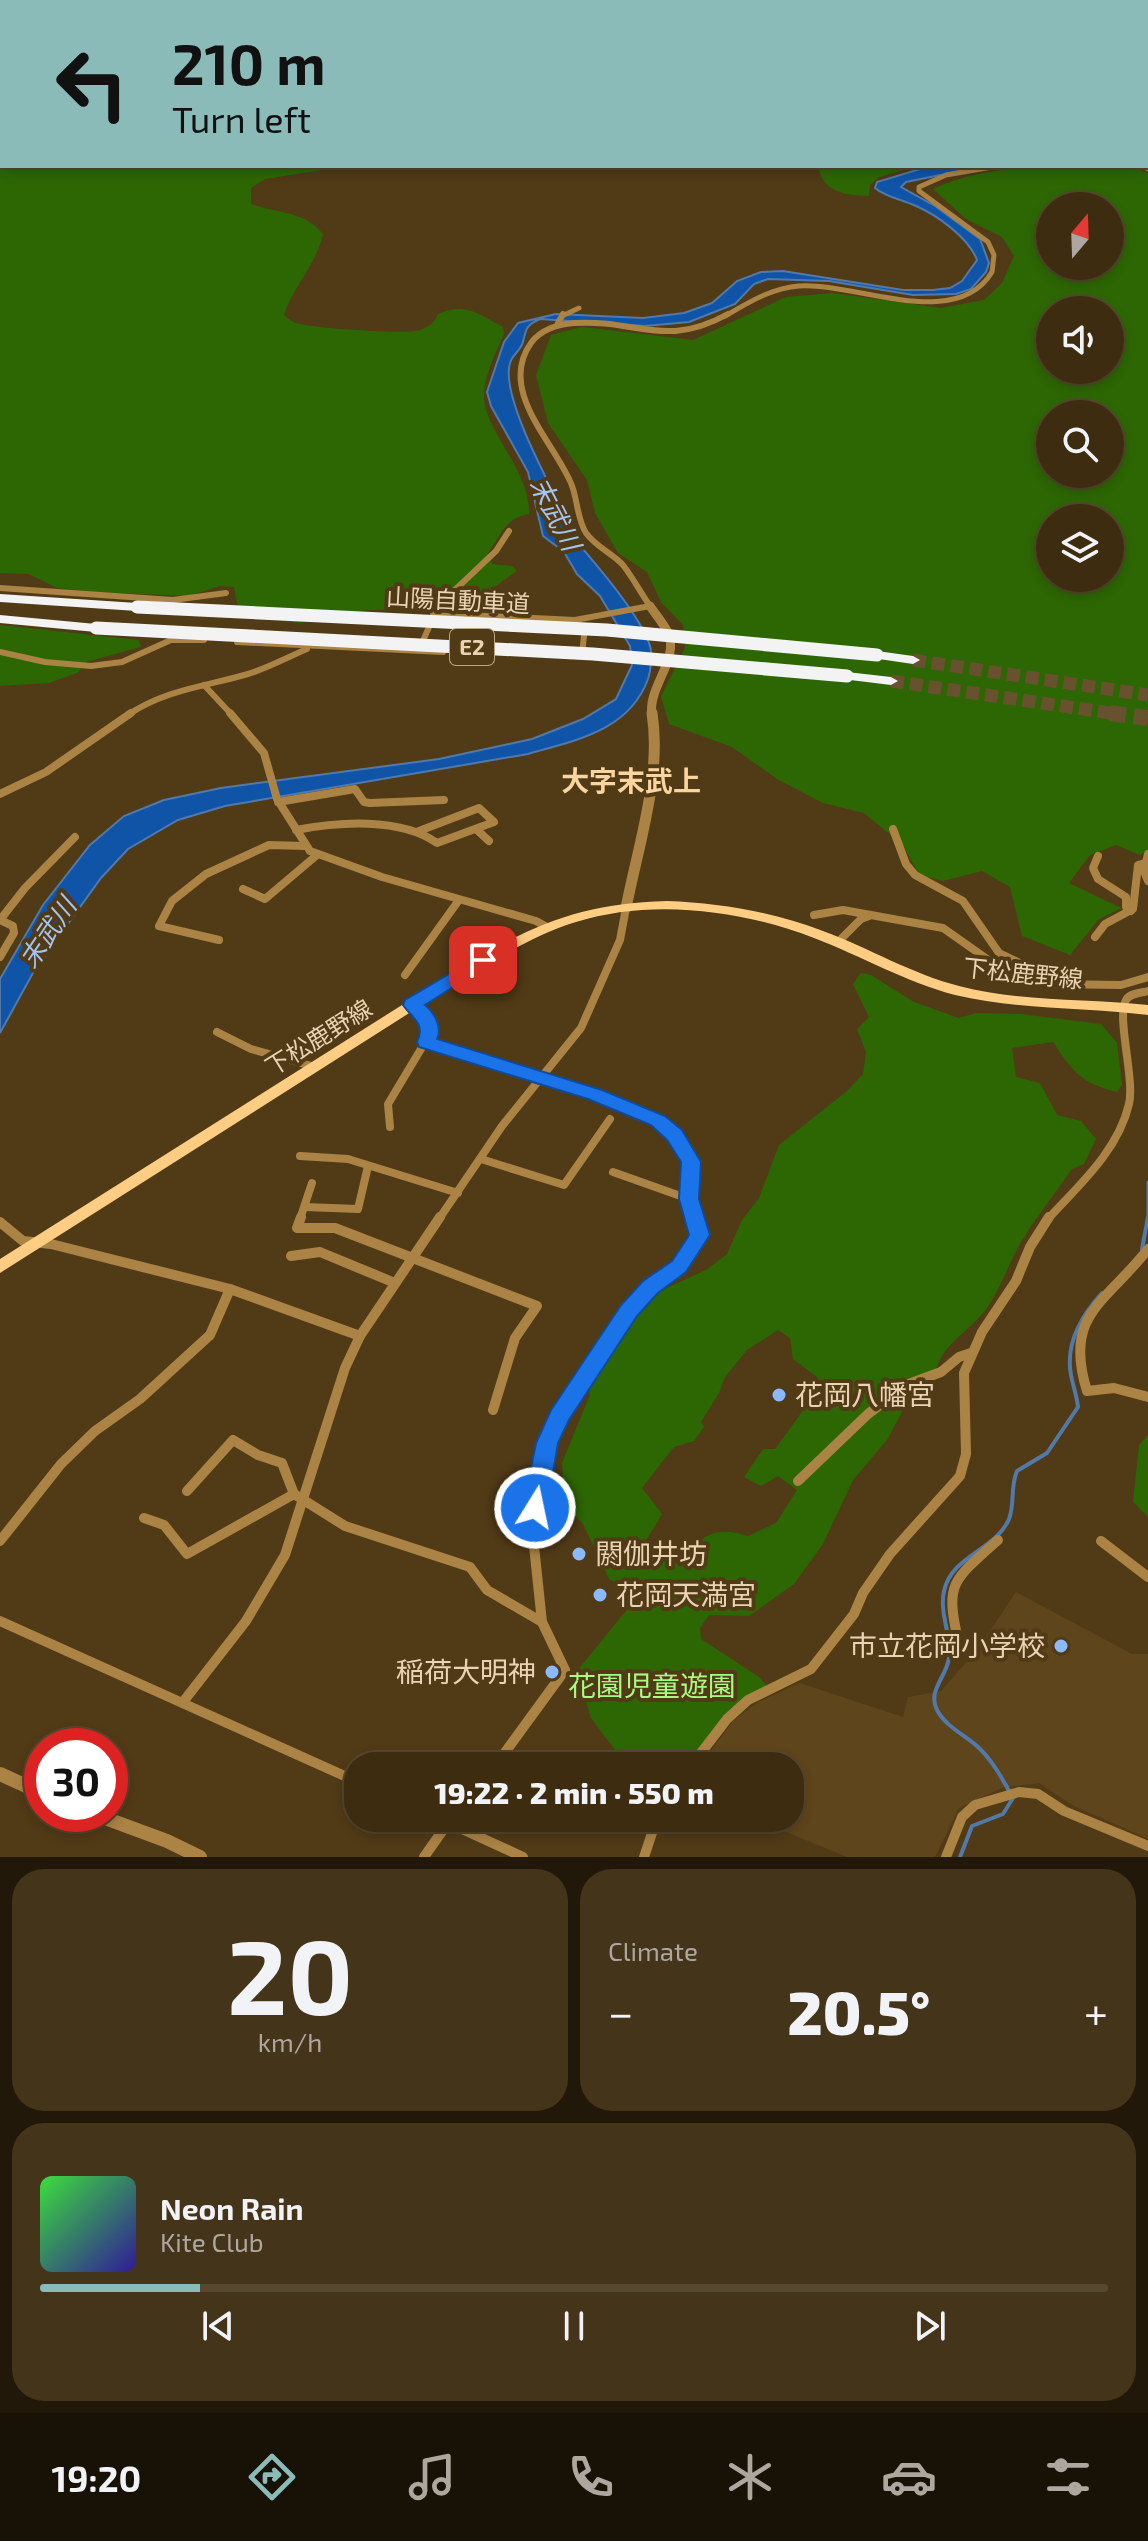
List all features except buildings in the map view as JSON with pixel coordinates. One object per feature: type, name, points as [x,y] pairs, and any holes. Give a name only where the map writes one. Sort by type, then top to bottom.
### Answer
[{"type":"highway","name":"山陽自動車道","points":[[0,598],[607,630],[913,660]]},
{"type":"highway","name":"山陽自動車道","points":[[0,619],[96,628],[593,654],[891,681]]},
{"type":"main road","name":"下松鹿野線","points":[[0,1267],[483,960],[547,927],[586,914],[626,908],[709,908],[745,913],[798,927],[892,968],[957,991],[994,998],[1127,1001],[1148,1010]]},
{"type":"street","points":[[558,322],[611,324],[680,333],[709,324],[760,297],[798,286],[863,291],[921,302],[964,296],[979,289],[990,277],[995,260],[991,249],[982,235],[919,191],[919,187],[946,175],[986,168]]},
{"type":"street","points":[[183,1702],[266,1592],[285,1555],[298,1495],[360,1336],[538,1079],[581,1028],[620,940],[653,770],[655,733],[650,703],[669,656],[670,636],[622,565],[596,546],[583,527],[574,487],[527,404],[520,373],[522,356],[541,333],[558,322],[563,313],[579,308]]},
{"type":"street","points":[[418,652],[433,613],[458,584],[502,545],[509,531]]},
{"type":"street","points":[[0,588],[173,600],[226,593]]},
{"type":"street","points":[[433,613],[579,619],[650,606]]},
{"type":"street","points":[[0,652],[45,662],[91,666],[122,662],[160,644],[183,639],[582,658],[586,627],[579,619]]},
{"type":"street","points":[[0,794],[71,756],[145,703],[251,673],[310,647]]},
{"type":"street","points":[[204,685],[258,743],[278,800],[305,846],[317,855],[536,921],[547,927]]},
{"type":"street","points":[[278,800],[355,789],[364,802],[370,803],[444,800]]},
{"type":"street","points":[[296,830],[312,825],[403,827],[431,836],[437,843],[494,822],[479,808],[419,831]]},
{"type":"street","points":[[476,829],[489,841]]},
{"type":"street","points":[[893,829],[906,864],[915,875],[963,901],[999,953],[1036,971],[1084,986]]},
{"type":"street","points":[[0,957],[14,933],[13,926],[0,920],[25,888],[75,837]]},
{"type":"street","points":[[219,940],[159,926],[172,901],[206,874],[262,847],[305,846]]},
{"type":"street","points":[[243,889],[265,899],[317,855]]},
{"type":"street","points":[[1098,856],[1093,868],[1098,879],[1122,893],[1131,911]]},
{"type":"street","points":[[1095,937],[1105,924],[1131,911],[1136,900],[1135,871],[1146,859]]},
{"type":"street","points":[[1146,859],[1144,871],[1148,881]]},
{"type":"street","points":[[405,975],[459,900]]},
{"type":"street","points":[[814,915],[843,910],[943,928],[981,957],[1023,977],[1063,986],[1121,985],[1148,977]]},
{"type":"street","points":[[838,942],[861,919],[869,916]]},
{"type":"street","points":[[702,1752],[727,1719],[748,1700],[811,1669],[854,1614],[863,1593],[890,1554],[960,1476],[966,1454],[964,1373],[971,1353],[1016,1281],[1030,1247],[1045,1222],[1104,1158],[1130,1102],[1128,1045],[1122,1024],[1127,1001],[1121,985]]},
{"type":"street","points":[[1127,1001],[1148,991]]},
{"type":"street","points":[[390,1127],[388,1104],[430,1034],[428,1022],[412,1005]]},
{"type":"street","points":[[217,1032],[266,1055],[315,1067]]},
{"type":"street","points":[[426,1042],[595,1095],[658,1121],[675,1135],[691,1162],[689,1199],[700,1235],[679,1266],[651,1287],[629,1311],[559,1416],[547,1443],[533,1522],[542,1622],[565,1670],[505,1752]]},
{"type":"street","points":[[481,1159],[564,1185],[610,1119]]},
{"type":"street","points":[[300,1156],[348,1159],[458,1193]]},
{"type":"street","points":[[305,1207],[358,1209],[368,1166]]},
{"type":"street","points":[[613,1172],[689,1199]]},
{"type":"street","points":[[312,1183],[297,1228],[335,1228],[414,1255],[537,1306],[515,1338],[493,1410]]},
{"type":"street","points":[[0,1222],[23,1241],[230,1289],[360,1336]]},
{"type":"street","points":[[1148,1249],[1137,1265],[1087,1314],[1077,1349],[1078,1366],[1087,1391],[1114,1388],[1148,1397]]},
{"type":"street","points":[[291,1256],[320,1252],[395,1283]]},
{"type":"street","points":[[0,1541],[61,1464],[95,1431],[140,1399],[210,1335],[216,1327],[221,1303],[230,1289]]},
{"type":"street","points":[[798,1481],[906,1385],[941,1372],[959,1357],[971,1353]]},
{"type":"street","points":[[187,1491],[233,1440],[258,1455],[282,1463],[298,1495],[345,1526],[470,1567],[487,1590],[542,1622]]},
{"type":"street","points":[[144,1518],[164,1525],[187,1554],[298,1495]]},
{"type":"street","points":[[960,1649],[949,1599],[950,1590],[964,1569],[998,1540]]},
{"type":"street","points":[[1101,1541],[1148,1577]]},
{"type":"street","points":[[0,1621],[344,1776]]},
{"type":"street","points":[[0,1774],[24,1785]]},
{"type":"street","points":[[946,1857],[962,1817],[975,1805],[1019,1792],[1038,1794],[1064,1811],[1148,1846]]},
{"type":"street","points":[[128,1827],[200,1857]]},
{"type":"street","points":[[424,1857],[445,1832]]},
{"type":"street","points":[[475,1832],[523,1857]]},
{"type":"street","points":[[644,1857],[652,1832]]},
{"type":"shaded area","points":[[1016,1592],[1132,1654],[1148,1654],[1148,1839],[1074,1806],[1039,1783],[1002,1788],[959,1808],[935,1857],[847,1857],[786,1832],[804,1832],[804,1752],[710,1752],[734,1720],[758,1702],[800,1683],[903,1717],[908,1697],[941,1691],[978,1649]]},
{"type":"green space","points":[[0,168],[335,168],[265,179],[251,188],[251,204],[299,217],[323,234],[284,315],[295,323],[309,326],[398,332],[420,330],[429,326],[438,314],[464,309],[503,327],[504,334],[486,379],[485,407],[522,481],[529,514],[509,523],[488,553],[492,564],[512,566],[517,571],[487,592],[442,607],[355,611],[299,623],[247,617],[237,603],[234,587],[220,586],[188,596],[96,592],[57,588],[29,574],[0,573]]},
{"type":"green space","points":[[819,168],[911,168],[879,177],[870,185],[869,196],[836,191]]},
{"type":"green space","points":[[1026,168],[1134,168],[1148,173],[1148,850],[1140,855],[1116,845],[1090,855],[1069,883],[1121,908],[1098,920],[1070,955],[1022,936],[1010,887],[982,871],[943,881],[919,875],[903,845],[864,813],[823,803],[777,779],[732,747],[669,724],[661,696],[685,648],[683,625],[661,602],[647,572],[618,553],[595,513],[587,480],[548,423],[536,375],[551,335],[582,327],[693,340],[786,297],[832,293],[941,308],[984,300],[1002,283],[1014,256],[1002,237],[966,219],[933,189],[975,175]]},
{"type":"green space","points":[[0,625],[139,640],[141,647],[86,662],[77,673],[49,683],[0,686]]},
{"type":"green space","name":"花園児童遊園","points":[[861,973],[871,975],[914,1002],[959,1018],[976,1013],[1021,1014],[1101,1024],[1117,1043],[1122,1085],[1117,1092],[1086,1080],[1073,1069],[1053,1042],[1012,1048],[1016,1077],[1040,1083],[1057,1115],[1081,1121],[1096,1139],[1084,1164],[1072,1169],[1037,1218],[1021,1242],[989,1305],[948,1347],[933,1382],[910,1397],[887,1440],[853,1480],[823,1544],[794,1584],[749,1616],[709,1615],[700,1628],[701,1639],[759,1677],[767,1686],[722,1720],[697,1752],[616,1752],[591,1718],[577,1671],[638,1596],[609,1579],[583,1524],[565,1505],[562,1463],[589,1397],[594,1354],[611,1324],[653,1294],[706,1270],[727,1254],[742,1220],[759,1198],[779,1145],[847,1091],[863,1074],[866,1052],[857,1029],[869,1017],[853,984]],"holes":[[[778,1330],[790,1338],[793,1359],[817,1377],[818,1390],[775,1449],[763,1449],[744,1477],[761,1486],[778,1476],[797,1490],[776,1523],[748,1536],[725,1532],[708,1536],[677,1564],[642,1547],[662,1514],[642,1488],[674,1447],[694,1441],[704,1427],[701,1422],[725,1377],[747,1350]]]},
{"type":"green space","points":[[1148,1435],[1148,1517],[1133,1502],[1139,1445]]},
{"type":"water","name":"末武川","points":[[923,168],[975,168],[906,182],[901,187],[935,206],[980,239],[989,263],[986,272],[971,289],[956,294],[913,295],[829,281],[768,279],[754,284],[735,304],[689,322],[645,326],[540,319],[527,328],[522,345],[510,363],[512,396],[519,417],[565,516],[574,527],[577,542],[627,605],[644,631],[650,647],[648,679],[628,711],[599,731],[528,754],[225,806],[178,820],[128,849],[101,878],[34,971],[0,1033],[0,979],[43,905],[90,845],[124,816],[164,800],[221,788],[439,759],[532,739],[583,719],[616,699],[632,665],[630,646],[600,596],[577,574],[564,552],[543,536],[528,472],[491,406],[487,392],[504,342],[518,323],[556,314],[643,318],[684,313],[712,303],[737,281],[761,272],[783,271],[903,290],[950,288],[962,281],[977,260],[967,244],[933,215],[875,188],[877,182]]},
{"type":"waterway","points":[[1148,1182],[1148,1217]]},
{"type":"waterway","points":[[1142,1249],[1148,1217]]},
{"type":"waterway","points":[[960,1857],[972,1826],[1003,1814],[1013,1798],[988,1758],[945,1721],[937,1710],[934,1696],[949,1658],[944,1591],[956,1569],[1003,1530],[1011,1513],[1017,1471],[1047,1453],[1078,1407],[1070,1352],[1081,1321],[1102,1293]]},
{"type":"tunnel","points":[[913,660],[1148,695]]},
{"type":"tunnel","points":[[891,681],[1113,713]]},
{"type":"tunnel","points":[[1113,713],[1148,718]]},
{"type":"tunnel","points":[[1113,713],[1124,715]]},
{"type":"place","name":"花岡八幡宮","points":[[779,1395]]},
{"type":"place","name":"閼伽井坊","points":[[579,1554]]},
{"type":"place","name":"花岡天満宮","points":[[600,1595]]},
{"type":"place","name":"市立花岡小学校","points":[[1061,1646]]},
{"type":"place","name":"稲荷大明神","points":[[552,1672]]},
{"type":"district","name":"大字末武上","points":[[631,781]]},
{"type":"route","points":[[483,960],[412,1005],[428,1022],[430,1034],[426,1042],[595,1095],[658,1121],[675,1135],[691,1162],[689,1199],[700,1235],[679,1266],[651,1287],[629,1311],[559,1416],[547,1443],[535,1508]]}]
